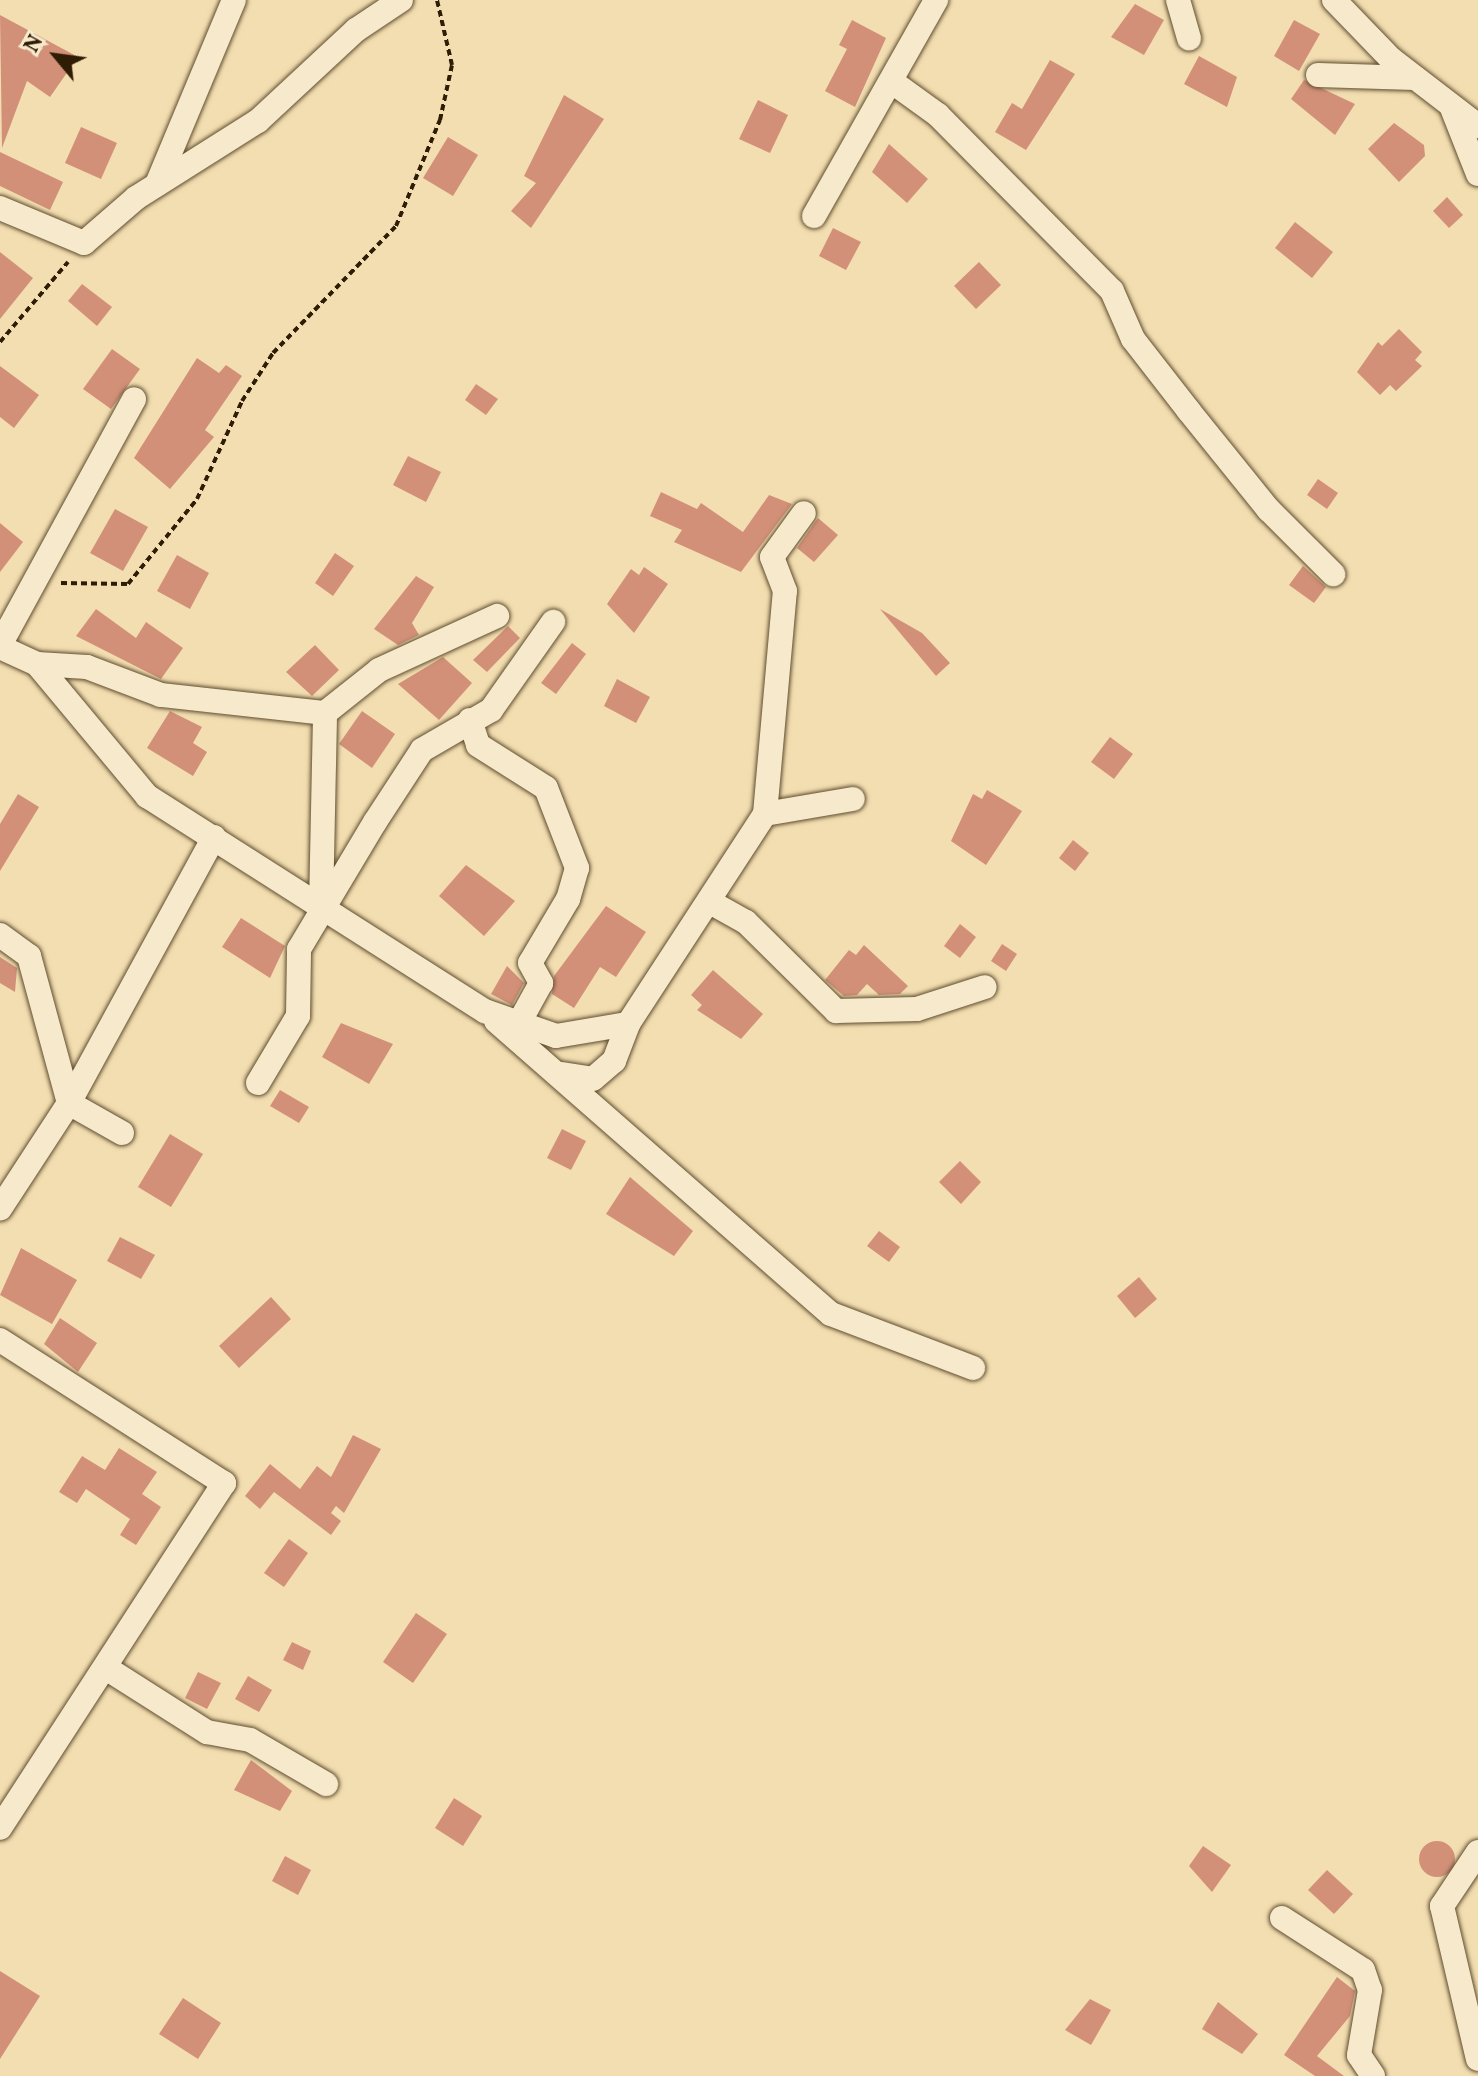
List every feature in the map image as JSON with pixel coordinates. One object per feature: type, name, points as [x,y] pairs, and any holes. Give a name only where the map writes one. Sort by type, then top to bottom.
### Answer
[{"type":"street","points":[[157,184],[234,0]]},
{"type":"street","points":[[0,208],[84,243],[157,184],[258,121],[356,30],[401,0]]},
{"type":"street","points":[[814,216],[936,0]]},
{"type":"street","points":[[1178,0],[1189,38]]},
{"type":"street","points":[[1334,0],[1415,78],[1478,126]]},
{"type":"street","points":[[1318,75],[1415,78]]},
{"type":"street","points":[[891,81],[938,115],[1112,291],[1133,339],[1189,411],[1269,510],[1333,574]]},
{"type":"street","points":[[1451,105],[1478,174]]},
{"type":"street","points":[[134,399],[0,646],[37,664],[87,667],[161,695],[325,713],[379,670],[497,616]]},
{"type":"street","points":[[560,1073],[593,1079],[614,1061],[628,1024],[765,814],[785,591],[772,557],[804,513]]},
{"type":"street","points":[[258,1083],[298,1016],[299,949],[321,908],[422,750],[491,710],[553,622]]},
{"type":"street","points":[[37,664],[147,796],[485,1011],[560,1073],[831,1314],[973,1368]]},
{"type":"street","points":[[321,908],[325,713]]},
{"type":"street","points":[[470,720],[478,745],[546,788],[577,868],[568,899],[530,963],[541,983],[519,1023]]},
{"type":"street","points":[[765,814],[853,799]]},
{"type":"street","points":[[0,1209],[69,1103],[214,837]]},
{"type":"street","points":[[710,902],[746,922],[836,1011],[917,1009],[985,987]]},
{"type":"street","points":[[0,935],[29,956],[69,1103],[122,1133]]},
{"type":"street","points":[[485,1011],[556,1036],[628,1024]]},
{"type":"street","points":[[0,1340],[224,1483],[106,1668],[4,1812]]},
{"type":"street","points":[[106,1668],[207,1732],[250,1740],[326,1784]]},
{"type":"street","points":[[1478,1852],[1442,1906],[1478,2059]]},
{"type":"street","points":[[1282,1918],[1363,1970],[1370,1990],[1359,2055],[1373,2076]]},
{"type":"path","points":[[38,580],[128,584],[197,499],[273,353],[396,226],[440,120],[452,65],[437,0]]},
{"type":"path","points":[[0,342],[84,243]]},
{"type":"building","points":[[1135,4],[1164,20],[1144,55],[1111,37]]},
{"type":"building","points":[[0,15],[78,57],[50,97],[27,81],[2,148]]},
{"type":"building","points":[[852,20],[886,38],[855,107],[825,91],[847,49],[839,45]]},
{"type":"building","points":[[1294,20],[1320,34],[1299,71],[1274,56]]},
{"type":"building","points":[[1199,56],[1237,77],[1227,107],[1184,84]]},
{"type":"building","points":[[1050,60],[1075,74],[1026,150],[995,132],[1012,103],[1022,109]]},
{"type":"building","points":[[1304,80],[1355,104],[1335,135],[1291,99]]},
{"type":"building","points":[[564,95],[604,119],[531,228],[511,211],[536,183],[524,176]]},
{"type":"building","points":[[758,100],[788,115],[770,153],[739,139]]},
{"type":"building","points":[[1394,123],[1424,145],[1425,156],[1399,182],[1368,149]]},
{"type":"building","points":[[81,127],[117,143],[101,179],[65,163]]},
{"type":"building","points":[[448,137],[478,155],[453,196],[423,178]]},
{"type":"building","points":[[889,144],[928,179],[907,203],[872,172]]},
{"type":"building","points":[[0,152],[63,182],[50,210],[0,186]]},
{"type":"building","points":[[1447,197],[1463,215],[1449,228],[1433,211]]},
{"type":"building","points":[[1295,222],[1333,252],[1312,278],[1275,248]]},
{"type":"building","points":[[833,228],[861,242],[846,270],[819,256]]},
{"type":"building","points":[[0,252],[33,278],[0,319]]},
{"type":"building","points":[[979,262],[1001,285],[976,309],[954,286]]},
{"type":"building","points":[[82,284],[112,307],[97,326],[68,301]]},
{"type":"building","points":[[1399,329],[1422,352],[1415,360],[1422,366],[1396,391],[1390,385],[1380,395],[1357,372],[1378,342],[1382,346]]},
{"type":"building","points":[[112,349],[140,369],[111,409],[83,389]]},
{"type":"building","points":[[197,358],[219,373],[226,365],[242,376],[205,430],[214,437],[170,489],[134,458]]},
{"type":"building","points":[[0,366],[39,395],[14,428],[0,417]]},
{"type":"building","points":[[476,384],[498,399],[486,415],[465,400]]},
{"type":"building","points":[[408,456],[441,472],[426,502],[393,485]]},
{"type":"building","points":[[1318,479],[1338,493],[1327,509],[1307,495]]},
{"type":"building","points":[[661,492],[697,509],[701,503],[743,532],[769,495],[792,504],[741,572],[674,542],[682,530],[650,516]]},
{"type":"building","points":[[115,509],[148,527],[123,571],[90,553]]},
{"type":"building","points":[[818,518],[838,535],[814,562],[797,548]]},
{"type":"building","points":[[0,523],[23,542],[0,572]]},
{"type":"building","points":[[335,553],[354,566],[333,596],[315,583]]},
{"type":"building","points":[[177,555],[209,573],[190,609],[157,591]]},
{"type":"building","points":[[1303,566],[1326,587],[1314,603],[1289,585]]},
{"type":"building","points":[[644,567],[668,584],[634,633],[607,604],[631,569],[639,575]]},
{"type":"building","points":[[416,576],[434,587],[412,623],[419,635],[398,645],[374,629]]},
{"type":"building","points":[[96,609],[136,638],[146,622],[183,648],[161,679],[76,636]]},
{"type":"building","points":[[880,609],[922,633],[950,663],[936,676]]},
{"type":"building","points":[[508,626],[520,638],[487,672],[473,660]]},
{"type":"building","points":[[572,643],[586,654],[556,694],[541,683]]},
{"type":"building","points":[[315,645],[339,670],[312,696],[286,672]]},
{"type":"building","points":[[443,657],[472,683],[439,720],[398,684]]},
{"type":"building","points":[[617,679],[650,697],[636,723],[604,706]]},
{"type":"building","points":[[170,711],[202,727],[193,743],[207,752],[193,776],[147,748]]},
{"type":"building","points":[[362,711],[395,734],[372,768],[339,744]]},
{"type":"building","points":[[1110,737],[1133,754],[1114,779],[1091,762]]},
{"type":"building","points":[[987,790],[1022,811],[986,865],[951,841],[973,794],[982,799]]},
{"type":"building","points":[[18,794],[39,807],[0,871],[0,824]]},
{"type":"building","points":[[1073,840],[1089,853],[1075,871],[1059,858]]},
{"type":"building","points":[[466,865],[515,901],[484,936],[439,896]]},
{"type":"building","points":[[606,906],[646,932],[616,977],[600,967],[574,1008],[552,994],[554,976]]},
{"type":"building","points":[[241,918],[285,946],[270,978],[222,947]]},
{"type":"building","points":[[960,924],[976,937],[960,958],[944,946]]},
{"type":"building","points":[[1002,944],[1017,954],[1006,971],[991,961]]},
{"type":"building","points":[[864,945],[908,986],[900,994],[879,995],[867,984],[857,995],[844,996],[825,980],[849,950],[856,955]]},
{"type":"building","points":[[0,957],[17,968],[15,992],[0,983]]},
{"type":"building","points":[[507,966],[524,983],[512,1005],[491,994]]},
{"type":"building","points":[[713,970],[763,1014],[741,1039],[697,1010],[702,1005],[691,995]]},
{"type":"building","points":[[341,1023],[393,1044],[369,1084],[322,1057]]},
{"type":"building","points":[[280,1090],[309,1107],[299,1123],[270,1106]]},
{"type":"building","points":[[562,1129],[586,1141],[571,1170],[547,1158]]},
{"type":"building","points":[[170,1134],[203,1154],[171,1207],[138,1187]]},
{"type":"building","points":[[960,1161],[981,1182],[961,1204],[939,1182]]},
{"type":"building","points":[[630,1177],[693,1231],[674,1256],[606,1214]]},
{"type":"building","points":[[879,1231],[900,1247],[889,1262],[867,1246]]},
{"type":"building","points":[[120,1237],[155,1255],[141,1279],[107,1261]]},
{"type":"building","points":[[21,1248],[77,1280],[52,1324],[0,1295]]},
{"type":"building","points":[[1139,1277],[1157,1299],[1135,1318],[1117,1296]]},
{"type":"building","points":[[271,1297],[291,1319],[239,1368],[219,1346]]},
{"type":"building","points":[[60,1318],[97,1343],[78,1372],[44,1344]]},
{"type":"building","points":[[353,1435],[381,1449],[344,1513],[336,1506],[331,1513],[341,1521],[331,1535],[274,1492],[260,1509],[245,1496],[270,1464],[300,1489],[317,1466],[331,1477]]},
{"type":"building","points":[[119,1448],[157,1472],[142,1494],[161,1507],[136,1545],[120,1535],[130,1519],[86,1489],[77,1503],[59,1492],[82,1456],[105,1470]]},
{"type":"building","points":[[289,1539],[308,1553],[284,1587],[264,1573]]},
{"type":"building","points":[[416,1613],[447,1634],[413,1683],[383,1662]]},
{"type":"building","points":[[292,1642],[311,1651],[303,1670],[283,1660]]},
{"type":"building","points":[[198,1672],[221,1683],[207,1709],[185,1698]]},
{"type":"building","points":[[248,1676],[272,1690],[259,1712],[235,1699]]},
{"type":"building","points":[[251,1760],[292,1791],[280,1811],[234,1790]]},
{"type":"building","points":[[454,1798],[482,1816],[463,1846],[435,1828]]},
{"type":"building","points":[[1437,1841],[1450,1846],[1455,1859],[1450,1872],[1437,1877],[1424,1872],[1419,1859],[1424,1846]]},
{"type":"building","points":[[1203,1846],[1231,1865],[1212,1892],[1189,1866]]},
{"type":"building","points":[[285,1856],[311,1870],[298,1895],[272,1881]]},
{"type":"building","points":[[1327,1870],[1353,1894],[1334,1914],[1308,1890]]},
{"type":"building","points":[[0,1971],[40,1996],[0,2059]]},
{"type":"building","points":[[1337,1977],[1355,1991],[1350,2016],[1317,2056],[1344,2076],[1315,2076],[1284,2055]]},
{"type":"building","points":[[183,1998],[221,2023],[198,2059],[159,2034]]},
{"type":"building","points":[[1090,1999],[1111,2010],[1091,2045],[1065,2030]]},
{"type":"building","points":[[1218,2002],[1258,2034],[1242,2054],[1202,2029]]}]
